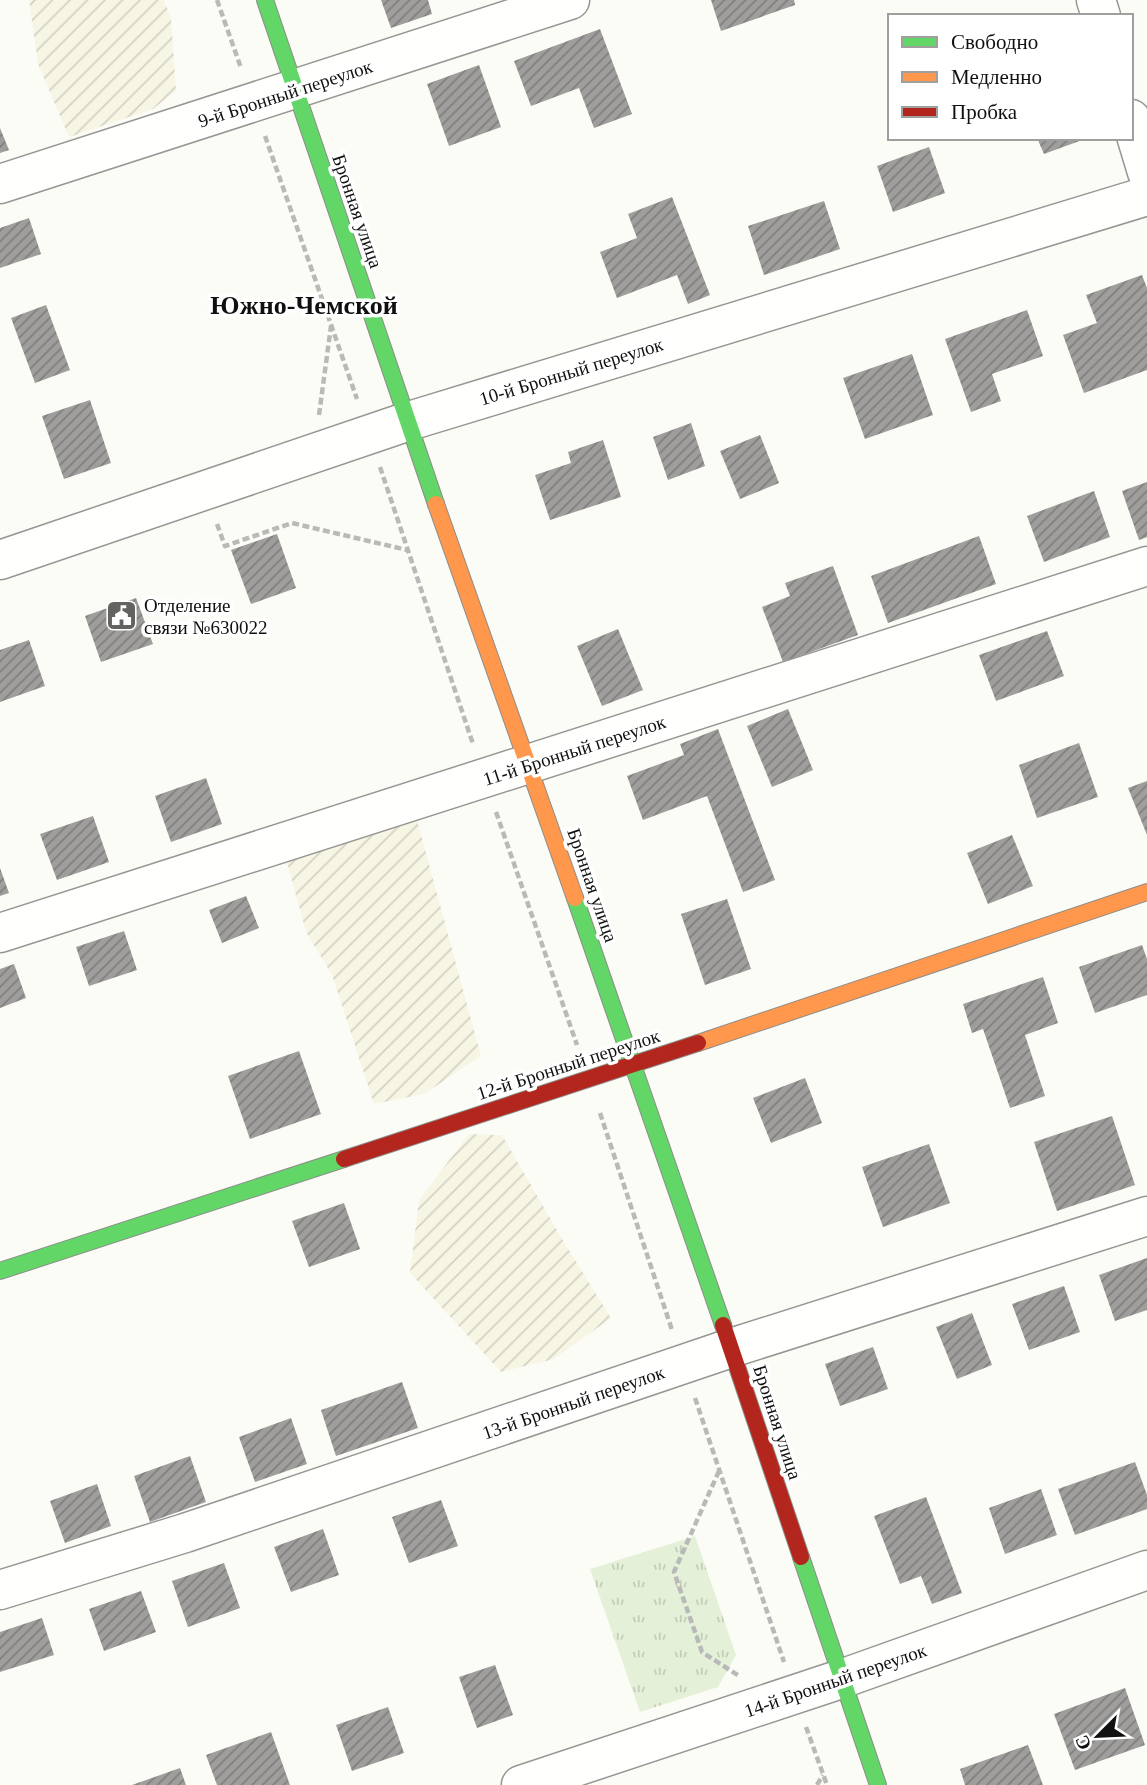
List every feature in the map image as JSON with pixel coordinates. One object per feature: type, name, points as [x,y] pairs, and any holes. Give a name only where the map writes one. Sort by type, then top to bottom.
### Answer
[{"type":"street","name":"Бронная улица","points":[[265,0],[406,422],[529,764],[731,1348],[878,1785]]},
{"type":"street","name":"9-й Бронный переулок","points":[[0,184],[295,91],[570,0]]},
{"type":"street","points":[[1133,126],[1147,172]]},
{"type":"street","name":"10-й Бронный переулок","points":[[0,560],[406,422],[1147,196]]},
{"type":"street","name":"11-й Бронный переулок","points":[[0,933],[1147,566]]},
{"type":"street","name":"12-й Бронный переулок","points":[[0,1271],[589,1080],[1147,892]]},
{"type":"street","name":"13-й Бронный переулок","points":[[0,1590],[185,1532],[731,1348],[1147,1216]]},
{"type":"street","name":"14-й Бронный переулок","points":[[521,1785],[841,1679],[1147,1570]]},
{"type":"path","points":[[217,0],[369,434],[827,1785]]},
{"type":"path","points":[[314,453],[331,325]]},
{"type":"path","points":[[186,496],[214,513],[226,546],[292,523],[408,550]]},
{"type":"path","points":[[719,1471],[674,1572],[702,1652],[759,1690],[795,1694]]},
{"type":"path","points":[[817,1785],[823,1775]]},
{"type":"green space","points":[[29,0],[164,0],[171,18],[176,91],[153,109],[69,137],[38,64]]},
{"type":"green space","points":[[417,820],[481,1056],[424,1094],[374,1104],[332,975],[306,932],[287,862],[335,838]]},
{"type":"green space","points":[[469,1134],[502,1135],[611,1318],[554,1359],[501,1372],[410,1273],[419,1200]]},
{"type":"green space","points":[[695,1536],[736,1655],[718,1687],[640,1712],[590,1569]]},
{"type":"building","points":[[381,0],[428,0],[432,14],[391,28]]},
{"type":"building","points":[[711,0],[794,0],[795,5],[721,31]]},
{"type":"building","points":[[600,29],[632,114],[594,128],[579,88],[531,106],[514,61]]},
{"type":"building","points":[[479,65],[501,127],[449,146],[427,84]]},
{"type":"building","points":[[0,128],[9,150],[0,153]]},
{"type":"building","points":[[1038,140],[1082,140],[1044,154]]},
{"type":"building","points":[[929,147],[945,193],[893,212],[877,166]]},
{"type":"building","points":[[672,197],[710,295],[688,304],[677,275],[617,298],[600,252],[637,238],[628,214]]},
{"type":"building","points":[[824,201],[840,249],[764,275],[748,226]]},
{"type":"building","points":[[29,218],[41,254],[0,268],[0,228]]},
{"type":"building","points":[[1142,275],[1147,288],[1147,370],[1084,393],[1063,335],[1097,323],[1086,295]]},
{"type":"building","points":[[46,305],[70,370],[35,383],[11,318]]},
{"type":"building","points":[[1027,310],[1043,356],[992,374],[1001,401],[971,412],[945,339]]},
{"type":"building","points":[[912,354],[933,415],[865,439],[843,378]]},
{"type":"building","points":[[90,400],[111,463],[64,479],[42,416]]},
{"type":"building","points":[[691,423],[705,466],[668,480],[653,437]]},
{"type":"building","points":[[760,435],[779,483],[740,499],[720,451]]},
{"type":"building","points":[[603,440],[621,497],[550,520],[535,475],[571,463],[568,452]]},
{"type":"building","points":[[1147,482],[1147,537],[1139,540],[1122,491]]},
{"type":"building","points":[[1094,491],[1110,537],[1044,562],[1027,516]]},
{"type":"building","points":[[277,534],[296,588],[251,604],[231,550]]},
{"type":"building","points":[[979,536],[996,584],[888,623],[871,576]]},
{"type":"building","points":[[833,566],[858,635],[783,662],[762,607],[790,596],[785,583]]},
{"type":"building","points":[[136,598],[153,644],[101,662],[85,616]]},
{"type":"building","points":[[618,629],[643,690],[602,706],[577,646]]},
{"type":"building","points":[[1047,631],[1064,676],[996,701],[979,655]]},
{"type":"building","points":[[29,640],[45,686],[0,702],[0,650]]},
{"type":"building","points":[[788,709],[813,770],[772,787],[747,726]]},
{"type":"building","points":[[718,729],[775,880],[743,892],[707,796],[643,820],[627,776],[684,755],[680,744]]},
{"type":"building","points":[[1079,743],[1098,797],[1037,818],[1019,765]]},
{"type":"building","points":[[206,778],[222,824],[171,842],[155,796]]},
{"type":"building","points":[[1147,781],[1147,835],[1128,788]]},
{"type":"building","points":[[93,816],[109,862],[57,880],[40,834]]},
{"type":"building","points":[[1012,835],[1033,886],[988,904],[967,853]]},
{"type":"building","points":[[0,868],[9,893],[0,896]]},
{"type":"building","points":[[246,896],[259,928],[222,943],[209,910]]},
{"type":"building","points":[[727,899],[751,969],[705,985],[681,914]]},
{"type":"building","points":[[124,931],[137,970],[89,986],[76,947]]},
{"type":"building","points":[[1142,945],[1147,959],[1147,995],[1095,1013],[1079,967]]},
{"type":"building","points":[[14,964],[26,998],[0,1008],[0,969]]},
{"type":"building","points":[[1043,977],[1058,1023],[1025,1035],[1045,1096],[1010,1108],[983,1029],[972,1033],[963,1004]]},
{"type":"building","points":[[299,1051],[321,1114],[250,1139],[228,1076]]},
{"type":"building","points":[[805,1078],[822,1123],[771,1143],[753,1098]]},
{"type":"building","points":[[1112,1116],[1135,1185],[1057,1211],[1034,1142]]},
{"type":"building","points":[[929,1144],[950,1203],[883,1227],[862,1167]]},
{"type":"building","points":[[344,1203],[360,1249],[309,1267],[292,1221]]},
{"type":"building","points":[[1147,1258],[1147,1310],[1115,1321],[1099,1275]]},
{"type":"building","points":[[1064,1286],[1080,1332],[1029,1350],[1012,1304]]},
{"type":"building","points":[[972,1313],[992,1365],[957,1379],[936,1327]]},
{"type":"building","points":[[873,1347],[888,1389],[840,1406],[825,1364]]},
{"type":"building","points":[[402,1382],[418,1428],[336,1456],[321,1410]]},
{"type":"building","points":[[291,1418],[307,1464],[255,1482],[239,1437]]},
{"type":"building","points":[[190,1456],[206,1502],[150,1522],[134,1476]]},
{"type":"building","points":[[1135,1462],[1147,1495],[1147,1509],[1075,1535],[1058,1489]]},
{"type":"building","points":[[97,1484],[111,1526],[65,1543],[50,1501]]},
{"type":"building","points":[[1041,1489],[1057,1535],[1005,1554],[989,1508]]},
{"type":"building","points":[[926,1497],[962,1593],[932,1604],[921,1576],[900,1584],[874,1516]]},
{"type":"building","points":[[441,1500],[458,1546],[409,1563],[392,1517]]},
{"type":"building","points":[[323,1529],[339,1575],[291,1592],[274,1547]]},
{"type":"building","points":[[224,1563],[240,1608],[188,1627],[172,1581]]},
{"type":"building","points":[[141,1591],[156,1632],[104,1651],[89,1609]]},
{"type":"building","points":[[42,1618],[54,1655],[0,1672],[0,1632]]},
{"type":"building","points":[[495,1665],[513,1715],[477,1728],[459,1677]]},
{"type":"building","points":[[1125,1688],[1145,1745],[1075,1770],[1054,1714]]},
{"type":"building","points":[[388,1707],[404,1753],[352,1771],[336,1725]]},
{"type":"building","points":[[271,1732],[290,1785],[217,1785],[206,1755]]},
{"type":"building","points":[[1028,1745],[1043,1785],[965,1785],[960,1769]]},
{"type":"building","points":[[180,1768],[186,1785],[132,1785]]},
{"type":"traffic: fast","points":[[265,0],[436,504]]},
{"type":"traffic: fast","points":[[575,898],[723,1325]]},
{"type":"traffic: fast","points":[[0,1271],[344,1159]]},
{"type":"traffic: fast","points":[[801,1557],[878,1785]]},
{"type":"traffic: slow","points":[[436,504],[575,898]]},
{"type":"traffic: slow","points":[[698,1043],[1147,892]]},
{"type":"traffic: jam","points":[[344,1159],[698,1043]]},
{"type":"traffic: jam","points":[[723,1325],[801,1557]]},
{"type":"place","name":"Отделение связи №630022","points":[[121,616]]},
{"type":"district","name":"Южно-Чемской","points":[[304,305]]}]
